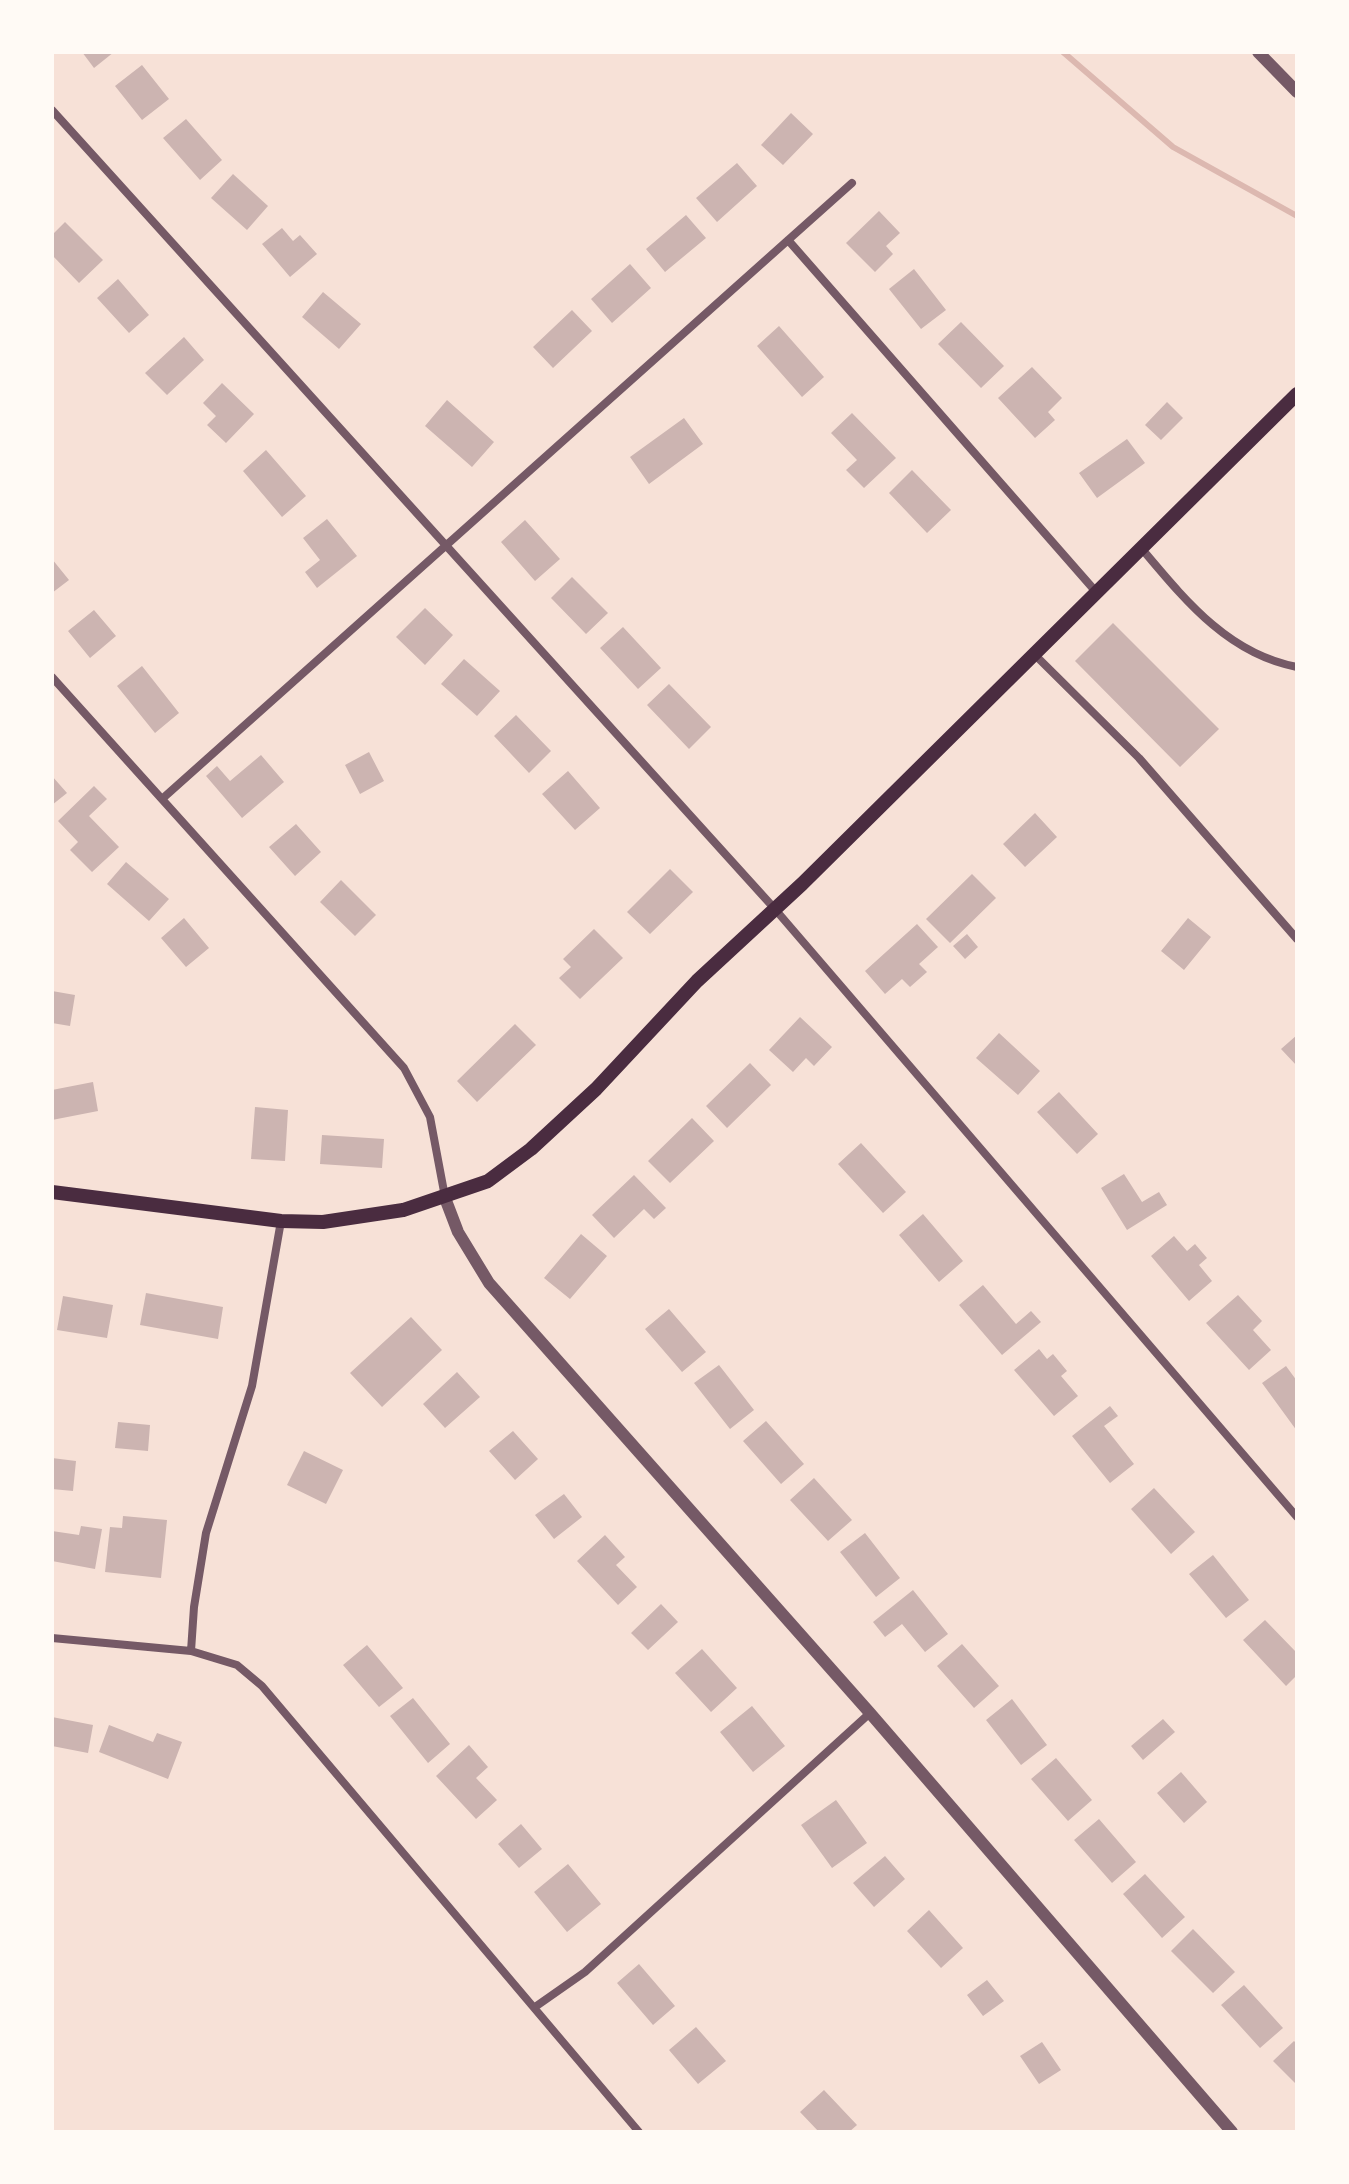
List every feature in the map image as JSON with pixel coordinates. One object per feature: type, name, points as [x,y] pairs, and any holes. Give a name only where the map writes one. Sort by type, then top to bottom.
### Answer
[{"type":"main road","points":[[52,1192],[281,1221],[360,1219],[445,1198],[488,1181],[531,1149],[596,1089],[697,981],[1142,549],[1297,394]]},
{"type":"street","points":[[1258,52],[1297,92]]},
{"type":"street","points":[[52,110],[774,908],[1297,1517]]},
{"type":"street","points":[[162,799],[852,183]]},
{"type":"street","points":[[788,240],[1097,593]]},
{"type":"street","points":[[1142,549],[1217,630],[1244,650],[1274,663],[1297,667]]},
{"type":"street","points":[[1034,654],[1139,758],[1297,939]]},
{"type":"street","points":[[52,677],[404,1068],[430,1117],[445,1198],[458,1232],[489,1283],[870,1713],[1232,2132]]},
{"type":"street","points":[[191,1651],[194,1607],[206,1533],[252,1386],[281,1221]]},
{"type":"street","points":[[52,1638],[191,1651],[237,1665],[262,1686],[639,2132]]},
{"type":"street","points":[[535,2007],[585,1972],[870,1713]]},
{"type":"building","points":[[82,52],[114,52],[94,68]]},
{"type":"building","points":[[142,65],[169,99],[142,120],[115,86]]},
{"type":"building","points":[[791,113],[813,134],[783,165],[761,145]]},
{"type":"building","points":[[186,119],[222,160],[200,180],[163,138]]},
{"type":"building","points":[[737,163],[757,186],[717,222],[696,198]]},
{"type":"building","points":[[233,174],[268,206],[247,230],[211,198]]},
{"type":"building","points":[[879,211],[900,233],[886,246],[893,254],[875,272],[846,243]]},
{"type":"building","points":[[686,215],[706,238],[665,272],[646,249]]},
{"type":"building","points":[[65,222],[103,260],[79,283],[52,255],[52,235]]},
{"type":"building","points":[[282,228],[293,241],[300,235],[317,254],[290,277],[262,244]]},
{"type":"building","points":[[630,264],[651,288],[612,323],[591,299]]},
{"type":"building","points":[[914,269],[946,310],[921,329],[889,289]]},
{"type":"building","points":[[118,279],[149,315],[129,333],[97,298]]},
{"type":"building","points":[[323,292],[361,324],[339,349],[302,317]]},
{"type":"building","points":[[572,310],[592,331],[553,368],[533,347]]},
{"type":"building","points":[[961,322],[1004,366],[981,388],[938,344]]},
{"type":"building","points":[[779,326],[824,377],[802,397],[757,346]]},
{"type":"building","points":[[184,337],[204,360],[167,395],[145,373]]},
{"type":"building","points":[[1032,367],[1062,398],[1048,412],[1055,420],[1035,438],[998,398]]},
{"type":"building","points":[[222,383],[254,414],[226,443],[207,425],[216,416],[203,403]]},
{"type":"building","points":[[447,400],[494,442],[472,467],[425,426]]},
{"type":"building","points":[[1167,402],[1183,418],[1161,440],[1145,425]]},
{"type":"building","points":[[852,413],[896,458],[864,488],[846,470],[857,460],[831,433]]},
{"type":"building","points":[[684,418],[703,444],[649,484],[630,457]]},
{"type":"building","points":[[1127,439],[1145,463],[1097,498],[1079,473]]},
{"type":"building","points":[[266,450],[306,496],[282,517],[243,471]]},
{"type":"building","points":[[912,470],[951,510],[927,533],[889,493]]},
{"type":"building","points":[[327,519],[357,556],[317,588],[305,572],[320,560],[303,538]]},
{"type":"building","points":[[525,520],[560,559],[535,581],[501,542]]},
{"type":"building","points":[[52,559],[69,580],[52,593]]},
{"type":"building","points":[[572,577],[608,613],[586,634],[551,598]]},
{"type":"building","points":[[425,608],[453,635],[425,665],[396,637]]},
{"type":"building","points":[[94,610],[116,636],[90,658],[68,631]]},
{"type":"building","points":[[1113,623],[1219,729],[1180,767],[1075,661]]},
{"type":"building","points":[[623,627],[661,668],[638,689],[600,648]]},
{"type":"building","points":[[464,659],[500,691],[477,716],[441,684]]},
{"type":"building","points":[[142,666],[179,713],[155,733],[117,686]]},
{"type":"building","points":[[669,684],[711,727],[689,749],[647,705]]},
{"type":"building","points":[[516,715],[551,751],[529,773],[494,736]]},
{"type":"building","points":[[369,752],[384,781],[360,794],[345,765]]},
{"type":"building","points":[[261,755],[284,782],[242,818],[206,776],[217,766],[230,781]]},
{"type":"building","points":[[568,771],[600,808],[575,830],[542,794]]},
{"type":"building","points":[[52,776],[67,793],[52,805]]},
{"type":"building","points":[[94,786],[107,799],[89,816],[119,847],[92,872],[70,850],[78,842],[58,821]]},
{"type":"building","points":[[1035,813],[1057,837],[1025,867],[1003,844]]},
{"type":"building","points":[[296,824],[321,852],[295,876],[269,847]]},
{"type":"building","points":[[126,862],[169,899],[149,921],[107,884]]},
{"type":"building","points":[[670,869],[693,892],[650,934],[627,912]]},
{"type":"building","points":[[972,874],[996,898],[950,943],[926,919]]},
{"type":"building","points":[[341,880],[376,915],[355,936],[320,902]]},
{"type":"building","points":[[184,918],[209,948],[186,967],[161,938]]},
{"type":"building","points":[[1188,918],[1211,937],[1184,970],[1161,951]]},
{"type":"building","points":[[917,924],[938,947],[919,964],[927,972],[910,987],[902,979],[885,994],[865,971]]},
{"type":"building","points":[[594,929],[623,958],[580,999],[559,978],[571,967],[563,959]]},
{"type":"building","points":[[967,934],[978,947],[965,959],[953,946]]},
{"type":"building","points":[[52,991],[75,995],[70,1026],[52,1023]]},
{"type":"building","points":[[800,1017],[832,1047],[814,1066],[806,1058],[793,1072],[769,1050]]},
{"type":"building","points":[[515,1024],[536,1045],[477,1102],[457,1081]]},
{"type":"building","points":[[999,1033],[1040,1071],[1018,1095],[976,1058]]},
{"type":"building","points":[[1297,1035],[1297,1066],[1281,1049]]},
{"type":"building","points":[[750,1063],[771,1085],[727,1128],[706,1106]]},
{"type":"building","points":[[93,1082],[98,1111],[52,1120],[52,1090]]},
{"type":"building","points":[[1059,1092],[1098,1134],[1077,1154],[1037,1112]]},
{"type":"building","points":[[255,1107],[288,1110],[285,1161],[251,1159]]},
{"type":"building","points":[[692,1118],[714,1141],[670,1183],[648,1161]]},
{"type":"building","points":[[322,1135],[384,1139],[382,1168],[320,1164]]},
{"type":"building","points":[[861,1143],[906,1192],[883,1213],[838,1164]]},
{"type":"building","points":[[1124,1174],[1142,1202],[1159,1192],[1167,1205],[1127,1230],[1101,1188]]},
{"type":"building","points":[[634,1175],[666,1208],[654,1219],[644,1209],[614,1238],[592,1215]]},
{"type":"building","points":[[923,1214],[963,1261],[939,1282],[899,1235]]},
{"type":"building","points":[[581,1234],[607,1256],[570,1299],[544,1278]]},
{"type":"building","points":[[1174,1236],[1187,1251],[1195,1244],[1207,1258],[1199,1265],[1212,1281],[1189,1301],[1151,1256]]},
{"type":"building","points":[[983,1285],[1016,1324],[1031,1311],[1041,1322],[1002,1355],[959,1305]]},
{"type":"building","points":[[146,1293],[223,1307],[218,1339],[140,1325]]},
{"type":"building","points":[[1238,1295],[1262,1321],[1253,1330],[1271,1350],[1249,1370],[1206,1323]]},
{"type":"building","points":[[63,1296],[113,1305],[107,1338],[57,1330]]},
{"type":"building","points":[[669,1309],[706,1352],[682,1372],[645,1329]]},
{"type":"building","points":[[411,1317],[442,1350],[382,1407],[350,1373]]},
{"type":"building","points":[[1039,1349],[1047,1359],[1053,1354],[1067,1371],[1061,1376],[1078,1396],[1054,1416],[1014,1370]]},
{"type":"building","points":[[719,1365],[754,1410],[730,1429],[694,1383]]},
{"type":"building","points":[[1286,1366],[1297,1381],[1297,1431],[1262,1383]]},
{"type":"building","points":[[457,1372],[480,1397],[445,1428],[423,1404]]},
{"type":"building","points":[[1110,1406],[1118,1416],[1104,1426],[1134,1464],[1110,1483],[1072,1436]]},
{"type":"building","points":[[766,1421],[804,1464],[781,1484],[743,1441]]},
{"type":"building","points":[[118,1422],[150,1425],[148,1451],[115,1448]]},
{"type":"building","points":[[513,1431],[538,1459],[515,1480],[489,1451]]},
{"type":"building","points":[[304,1451],[343,1470],[326,1504],[287,1485]]},
{"type":"building","points":[[52,1458],[76,1461],[73,1491],[52,1489]]},
{"type":"building","points":[[814,1478],[852,1520],[828,1541],[790,1500]]},
{"type":"building","points":[[1154,1488],[1195,1532],[1171,1554],[1131,1509]]},
{"type":"building","points":[[564,1494],[582,1517],[554,1539],[535,1515]]},
{"type":"building","points":[[123,1516],[167,1520],[161,1578],[105,1572],[110,1527],[122,1528]]},
{"type":"building","points":[[81,1526],[102,1529],[95,1569],[52,1561],[52,1531],[79,1535]]},
{"type":"building","points":[[865,1533],[900,1578],[876,1597],[840,1552]]},
{"type":"building","points":[[605,1535],[625,1557],[616,1565],[637,1587],[618,1605],[577,1561]]},
{"type":"building","points":[[1213,1555],[1249,1600],[1226,1618],[1189,1574]]},
{"type":"building","points":[[913,1590],[948,1634],[925,1652],[902,1624],[885,1637],[873,1622]]},
{"type":"building","points":[[661,1604],[678,1622],[648,1650],[631,1633]]},
{"type":"building","points":[[1265,1620],[1297,1653],[1297,1675],[1286,1686],[1243,1640]]},
{"type":"building","points":[[962,1644],[999,1686],[974,1708],[937,1666]]},
{"type":"building","points":[[367,1645],[403,1688],[379,1707],[343,1665]]},
{"type":"building","points":[[702,1649],[737,1688],[711,1712],[675,1673]]},
{"type":"building","points":[[413,1698],[450,1744],[428,1763],[390,1716]]},
{"type":"building","points":[[1012,1699],[1047,1745],[1021,1765],[986,1720]]},
{"type":"building","points":[[752,1706],[785,1746],[753,1772],[720,1732]]},
{"type":"building","points":[[52,1717],[93,1725],[88,1753],[52,1746]]},
{"type":"building","points":[[1163,1719],[1175,1732],[1143,1760],[1131,1746]]},
{"type":"building","points":[[109,1725],[153,1742],[157,1733],[182,1742],[168,1779],[99,1752]]},
{"type":"building","points":[[469,1745],[488,1767],[476,1778],[497,1800],[476,1819],[436,1776]]},
{"type":"building","points":[[1056,1758],[1092,1800],[1068,1821],[1031,1779]]},
{"type":"building","points":[[1181,1772],[1207,1802],[1184,1823],[1157,1793]]},
{"type":"building","points":[[836,1800],[867,1843],[832,1868],[801,1825]]},
{"type":"building","points":[[1099,1819],[1136,1862],[1112,1883],[1074,1840]]},
{"type":"building","points":[[521,1824],[542,1849],[519,1868],[498,1844]]},
{"type":"building","points":[[885,1856],[905,1879],[874,1907],[853,1883]]},
{"type":"building","points":[[568,1864],[601,1904],[567,1932],[534,1892]]},
{"type":"building","points":[[1145,1874],[1185,1917],[1162,1938],[1123,1894]]},
{"type":"building","points":[[929,1910],[963,1948],[941,1968],[907,1931]]},
{"type":"building","points":[[1193,1929],[1235,1972],[1213,1993],[1171,1951]]},
{"type":"building","points":[[639,1964],[675,2006],[653,2025],[617,1983]]},
{"type":"building","points":[[987,1980],[1004,2001],[983,2016],[967,1995]]},
{"type":"building","points":[[1244,1985],[1283,2028],[1260,2048],[1221,2005]]},
{"type":"building","points":[[696,2027],[726,2061],[698,2084],[669,2050]]},
{"type":"building","points":[[1294,2041],[1297,2044],[1297,2085],[1273,2061]]},
{"type":"building","points":[[1042,2042],[1061,2070],[1039,2084],[1020,2056]]},
{"type":"building","points":[[824,2090],[857,2125],[849,2132],[819,2132],[800,2112]]},
{"type":"waterway","points":[[1063,52],[1173,147],[1297,216]]}]
